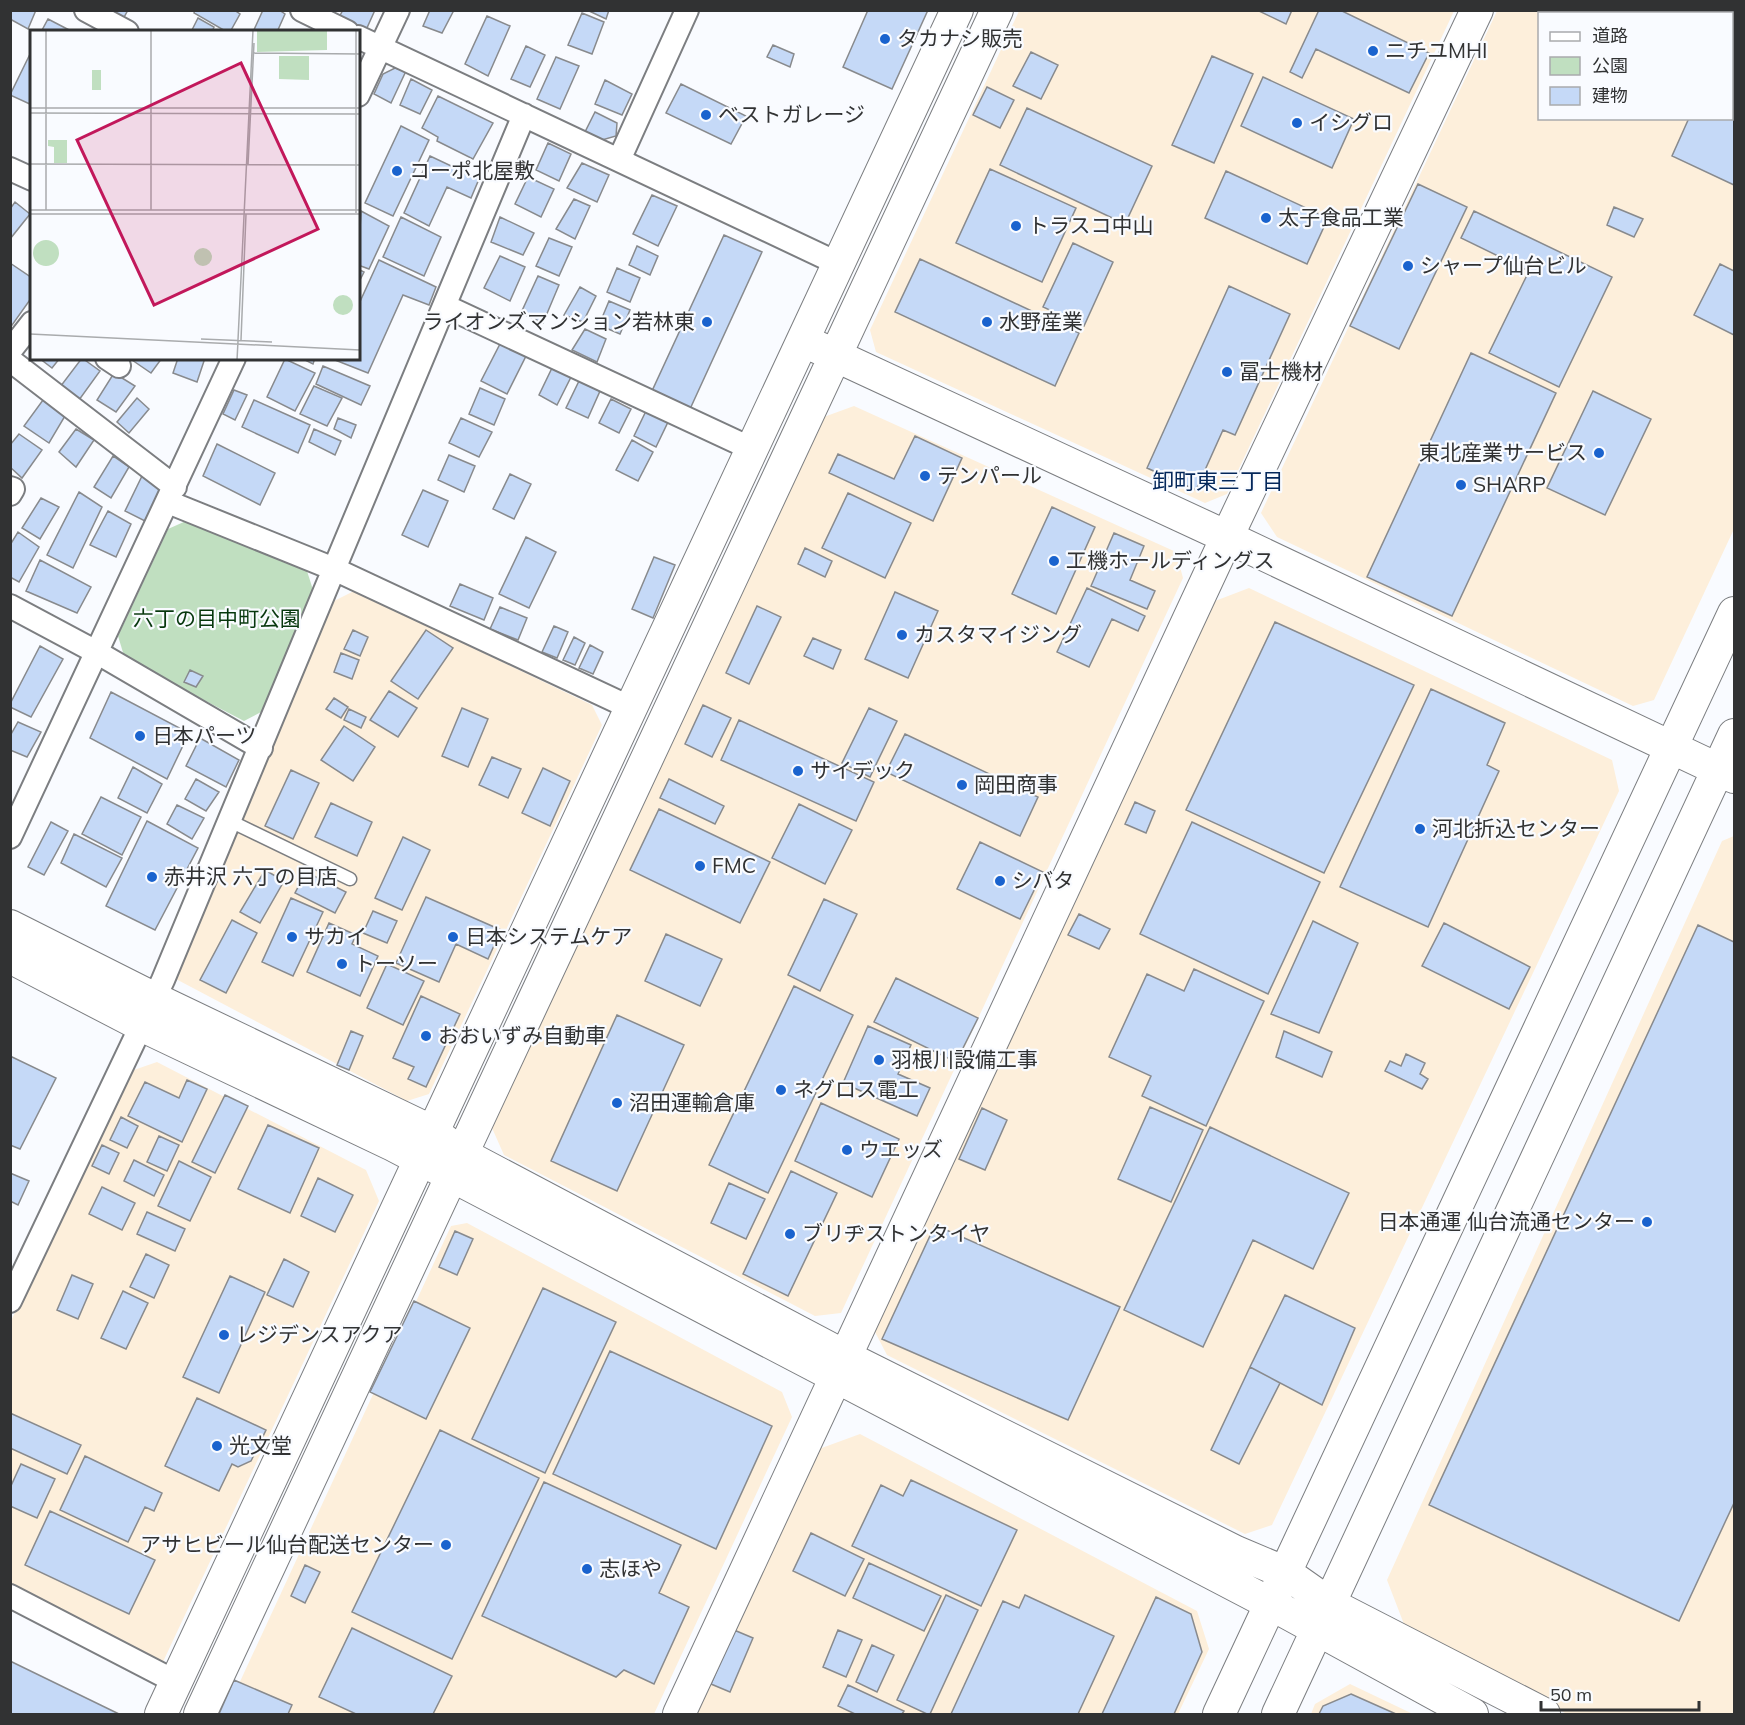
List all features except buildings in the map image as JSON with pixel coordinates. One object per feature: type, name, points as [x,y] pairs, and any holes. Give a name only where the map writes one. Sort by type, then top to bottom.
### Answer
[{"type":"street","points":[[86,10],[123,30]]},
{"type":"street","points":[[302,10],[343,30]]},
{"type":"street","points":[[360,91],[398,10]]},
{"type":"street","points":[[619,160],[687,10]]},
{"type":"street","points":[[161,1714],[957,10]]},
{"type":"street","points":[[200,1714],[997,10]]},
{"type":"street","points":[[679,1714],[1227,537],[1476,10]]},
{"type":"street","points":[[360,38],[839,264]]},
{"type":"street","points":[[10,1301],[149,1012],[524,115]]},
{"type":"street","points":[[10,169],[30,178]]},
{"type":"street","points":[[445,306],[752,449]]},
{"type":"street","points":[[10,351],[30,325]]},
{"type":"street","points":[[803,341],[1227,537],[1726,773]]},
{"type":"street","points":[[10,360],[171,494],[631,708]]},
{"type":"street","points":[[10,837],[233,360]]},
{"type":"street","points":[[10,488],[13,489],[10,494]]},
{"type":"street","points":[[10,606],[98,653],[261,748]]},
{"type":"street","points":[[1219,1714],[1734,613]]},
{"type":"street","points":[[1278,1714],[1726,773],[1734,735]]},
{"type":"street","points":[[10,926],[149,1012],[421,1160],[457,1165],[841,1368],[1271,1604],[1324,1617],[1544,1714]]},
{"type":"street","points":[[10,957],[149,1012],[434,1132],[457,1165]]},
{"type":"street","points":[[841,1368],[1236,1552],[1286,1573],[1324,1617],[1468,1714]]},
{"type":"street","points":[[10,1596],[176,1682]]},
{"type":"lane","points":[[230,821],[350,879]]},
{"type":"shaded area","points":[[1019,11],[1454,11],[1227,494],[1205,503],[876,352],[870,330]]},
{"type":"shaded area","points":[[1497,11],[1734,11],[1734,529],[1654,700],[1633,706],[1277,537],[1261,513]]},
{"type":"shaded area","points":[[854,406],[1176,552],[1183,578],[841,1313],[815,1316],[504,1155],[492,1128],[821,418]]},
{"type":"shaded area","points":[[1249,588],[1612,760],[1619,791],[1272,1525],[1245,1534],[887,1355],[874,1330],[1215,601]]},
{"type":"shaded area","points":[[354,591],[592,705],[602,725],[429,1094],[407,1101],[174,978],[328,604]]},
{"type":"shaded area","name":"日本通運 仙台流通センター","points":[[1734,836],[1734,1714],[1567,1714],[1407,1632],[1387,1580],[1722,841]]},
{"type":"shaded area","points":[[157,1062],[366,1170],[379,1201],[162,1664],[11,1588],[10,1323],[131,1071]]},
{"type":"shaded area","points":[[467,1223],[782,1392],[792,1417],[654,1714],[225,1714],[451,1226]]},
{"type":"shaded area","points":[[860,1434],[1197,1611],[1209,1649],[1178,1714],[697,1714],[819,1449]]},
{"type":"shaded area","points":[[1350,1684],[1413,1714],[1311,1714],[1315,1704]]},
{"type":"green space","name":"六丁の目中町公園","points":[[186,521],[307,571],[314,593],[263,711],[244,721],[125,659],[118,636],[168,529]]},
{"type":"place","name":"タカナシ販売","points":[[885,39]]},
{"type":"place","name":"ニチユMHI","points":[[1373,51]]},
{"type":"place","name":"ベストガレージ","points":[[706,115]]},
{"type":"place","name":"イシグロ","points":[[1297,123]]},
{"type":"place","name":"コーポ北屋敷","points":[[397,171]]},
{"type":"place","name":"太子食品工業","points":[[1266,218]]},
{"type":"place","name":"トラスコ中山","points":[[1016,226]]},
{"type":"place","name":"シャープ仙台ビル","points":[[1408,266]]},
{"type":"place","name":"ライオンズマンション若林東","points":[[707,322]]},
{"type":"place","name":"水野産業","points":[[987,322]]},
{"type":"place","name":"冨士機材","points":[[1227,372]]},
{"type":"place","name":"東北産業サービス","points":[[1599,453]]},
{"type":"place","name":"テンパール","points":[[925,476]]},
{"type":"place","name":"SHARP","points":[[1461,485]]},
{"type":"place","name":"工機ホールディングス","points":[[1054,561]]},
{"type":"place","name":"カスタマイジング","points":[[902,635]]},
{"type":"place","name":"日本パーツ","points":[[140,736]]},
{"type":"place","name":"サイデック","points":[[798,771]]},
{"type":"place","name":"岡田商事","points":[[962,785]]},
{"type":"place","name":"河北折込センター","points":[[1420,829]]},
{"type":"place","name":"FMC","points":[[700,866]]},
{"type":"place","name":"赤井沢 六丁の目店","points":[[152,877]]},
{"type":"place","name":"シバタ","points":[[1000,881]]},
{"type":"place","name":"サカイ","points":[[292,937]]},
{"type":"place","name":"日本システムケア","points":[[453,937]]},
{"type":"place","name":"トーソー","points":[[342,964]]},
{"type":"place","name":"おおいずみ自動車","points":[[426,1036]]},
{"type":"place","name":"羽根川設備工事","points":[[879,1060]]},
{"type":"place","name":"ネグロス電工","points":[[781,1090]]},
{"type":"place","name":"沼田運輸倉庫","points":[[617,1103]]},
{"type":"place","name":"ウエッズ","points":[[847,1150]]},
{"type":"place","name":"日本通運 仙台流通センター","points":[[1647,1222]]},
{"type":"place","name":"ブリヂストンタイヤ","points":[[790,1234]]},
{"type":"place","name":"レジデンスアクア","points":[[224,1335]]},
{"type":"place","name":"光文堂","points":[[217,1446]]},
{"type":"place","name":"アサヒビール仙台配送センター","points":[[446,1545]]},
{"type":"place","name":"志ほや","points":[[587,1569]]},
{"type":"district","name":"卸町東三丁目","points":[[1218,481]]}]
